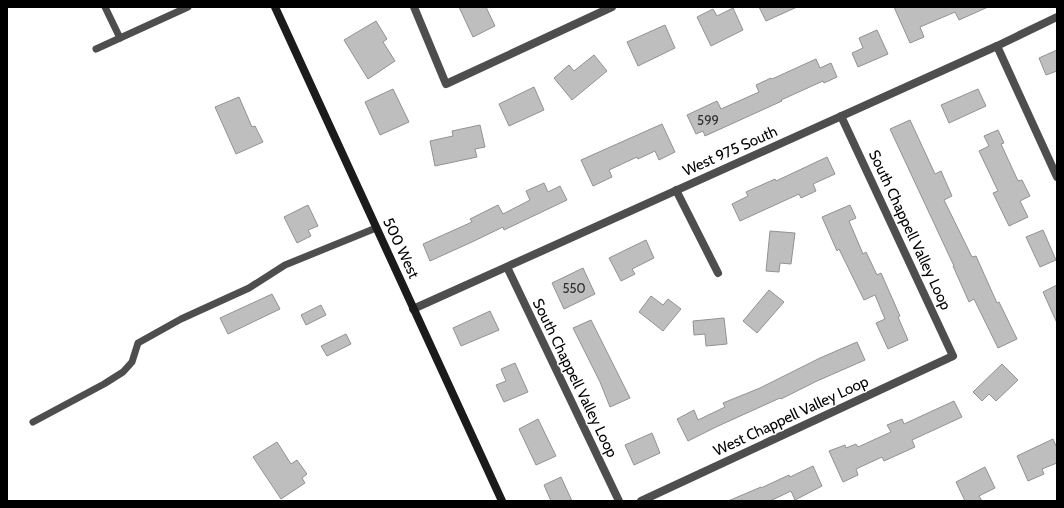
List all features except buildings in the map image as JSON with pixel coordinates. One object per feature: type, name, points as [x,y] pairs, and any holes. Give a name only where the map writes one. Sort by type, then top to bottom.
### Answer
[{"type":"street","name":"500 West","points":[[275,7],[502,501]]},
{"type":"street","points":[[414,7],[446,84],[612,7]]},
{"type":"street","name":"West 975 South","points":[[413,309],[996,46],[1057,17]]},
{"type":"street","points":[[996,46],[1057,177]]},
{"type":"street","name":"South Chappell Valley Loop","points":[[841,116],[953,356]]},
{"type":"street","points":[[676,190],[718,273]]},
{"type":"street","name":"South Chappell Valley Loop","points":[[507,267],[619,501]]},
{"type":"street","name":"West Chappell Valley Loop","points":[[641,501],[953,356]]},
{"type":"lane","points":[[105,7],[120,38]]},
{"type":"lane","points":[[96,49],[188,7]]},
{"type":"lane","points":[[33,422],[104,384],[123,372],[132,362],[138,343],[181,319],[249,288],[285,265],[376,228]]}]
